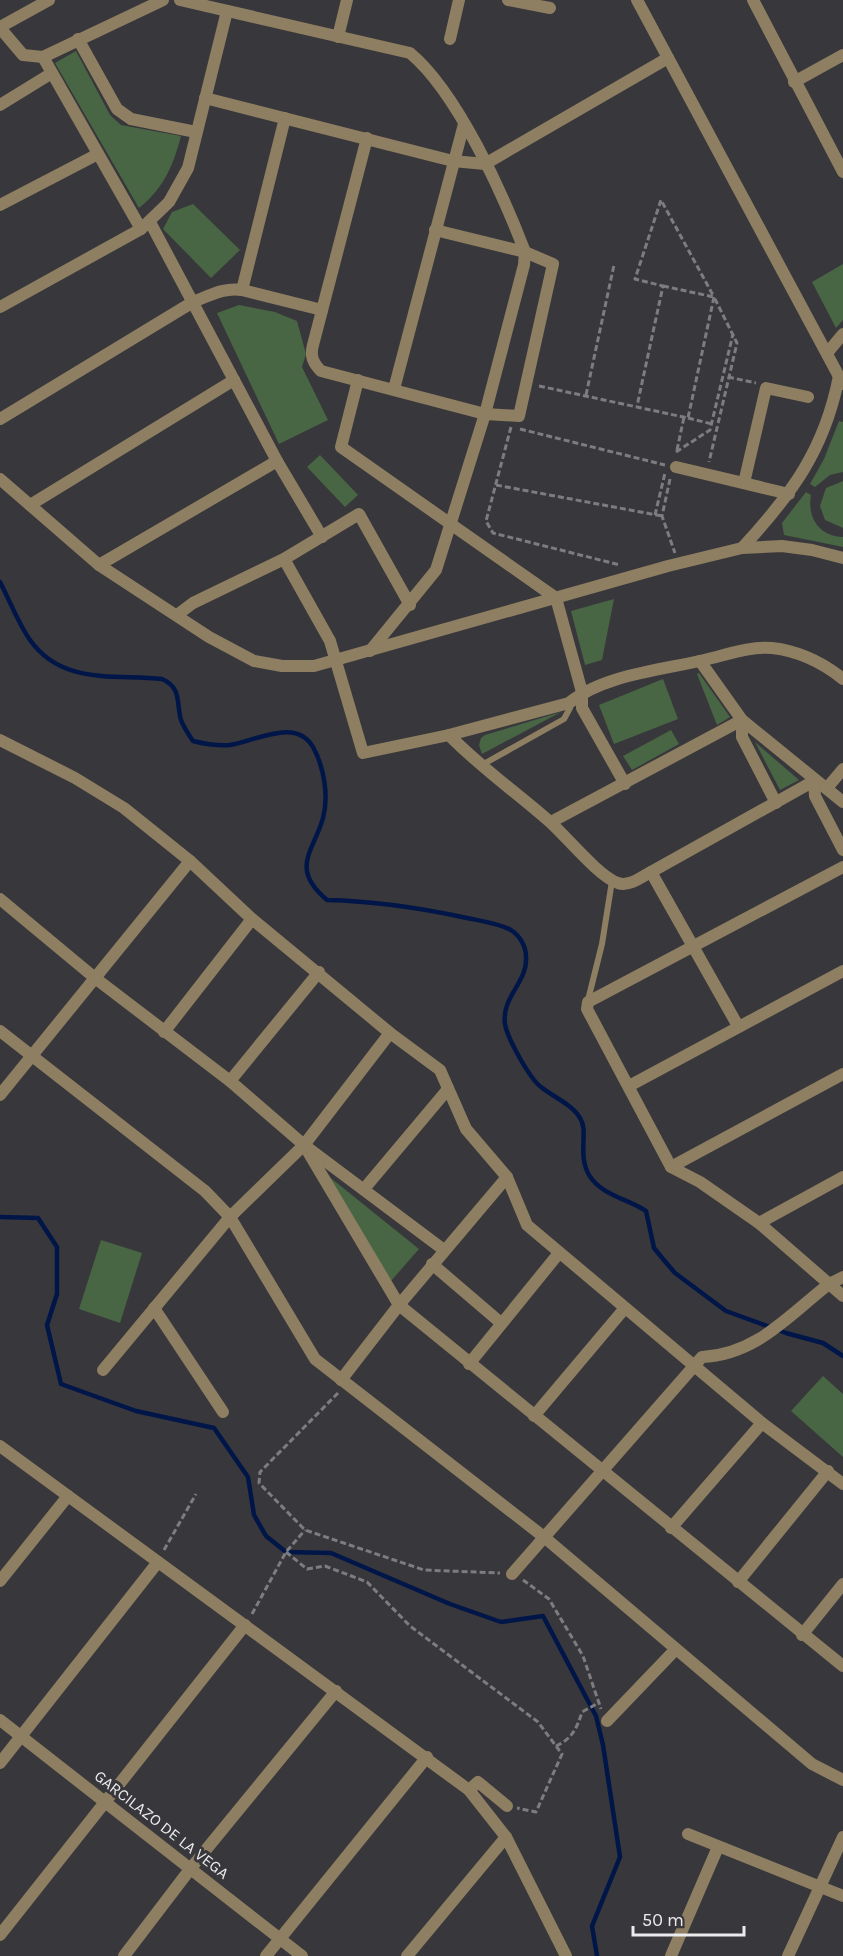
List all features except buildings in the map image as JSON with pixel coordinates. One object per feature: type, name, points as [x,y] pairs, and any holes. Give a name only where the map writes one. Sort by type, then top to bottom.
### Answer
[{"type":"street","points":[[49,0],[0,28],[23,55],[43,57],[163,0]]},
{"type":"street","points":[[180,0],[410,53],[426,66],[483,155],[484,164],[525,252],[524,266],[485,414],[436,570],[410,605],[370,651]]},
{"type":"street","points":[[338,37],[347,0]]},
{"type":"street","points":[[450,39],[459,0]]},
{"type":"street","points":[[507,0],[550,8]]},
{"type":"street","points":[[637,0],[841,380],[833,408],[811,461],[789,494],[742,548]]},
{"type":"street","points":[[755,1],[794,82],[839,154],[843,172]]},
{"type":"street","points":[[0,307],[145,225],[178,189],[188,168],[227,11]]},
{"type":"street","points":[[78,39],[117,109],[131,118],[196,132]]},
{"type":"street","points":[[794,82],[843,55]]},
{"type":"street","points":[[43,57],[98,154],[193,303],[277,461],[322,537]]},
{"type":"street","points":[[205,98],[453,161],[484,164],[668,58]]},
{"type":"street","points":[[0,105],[52,73]]},
{"type":"street","points":[[242,290],[285,118]]},
{"type":"street","points":[[394,389],[464,124]]},
{"type":"street","points":[[367,138],[311,353],[316,366],[321,371],[485,414],[519,416],[553,264],[525,252],[435,230]]},
{"type":"street","points":[[0,205],[98,154]]},
{"type":"street","points":[[0,419],[193,303],[218,292],[233,288],[322,310]]},
{"type":"street","points":[[828,352],[843,334]]},
{"type":"street","points":[[30,505],[234,380]]},
{"type":"street","points":[[358,380],[341,447],[556,598],[582,692],[582,708],[625,784]]},
{"type":"street","points":[[744,483],[766,388],[808,397]]},
{"type":"street","points":[[99,565],[277,461]]},
{"type":"street","points":[[671,469],[789,494]]},
{"type":"street","points":[[0,479],[99,565],[233,651],[254,661],[299,667],[314,666],[370,651],[742,548],[782,546],[812,550],[843,558]]},
{"type":"street","points":[[177,615],[193,603],[284,559],[359,514],[410,605]]},
{"type":"street","points":[[284,559],[330,641],[363,753],[449,735],[569,703],[582,692],[665,666],[753,649],[770,648],[810,658],[843,679]]},
{"type":"street","points":[[700,661],[742,720],[814,781],[827,788],[843,802]]},
{"type":"street","points":[[551,822],[742,720]]},
{"type":"street","points":[[742,720],[742,736],[776,803]]},
{"type":"street","points":[[449,735],[479,766],[551,822],[612,880],[627,884],[814,781]]},
{"type":"street","points":[[0,740],[75,778],[124,808],[190,861],[252,919],[319,972],[390,1033],[440,1070],[466,1129],[507,1177],[527,1225],[762,1423],[843,1484]]},
{"type":"street","points":[[827,788],[843,770]]},
{"type":"street","points":[[814,781],[815,796],[843,850]]},
{"type":"street","points":[[0,1095],[190,861]]},
{"type":"street","points":[[843,867],[588,1002],[589,1017],[629,1086],[671,1167],[715,1191],[759,1223],[843,1296]]},
{"type":"street","points":[[651,872],[738,1026]]},
{"type":"street","points":[[0,899],[95,978],[230,1081],[304,1145],[444,1250]]},
{"type":"street","points":[[165,1032],[252,919]]},
{"type":"street","points":[[629,1086],[843,971]]},
{"type":"street","points":[[230,1081],[319,972]]},
{"type":"street","points":[[0,1031],[196,1184],[230,1217],[315,1359],[544,1537],[812,1764],[843,1780]]},
{"type":"street","points":[[103,1370],[230,1217],[304,1145],[390,1033]]},
{"type":"street","points":[[671,1167],[843,1074]]},
{"type":"street","points":[[364,1189],[448,1089]]},
{"type":"street","points":[[304,1145],[399,1305],[802,1635],[843,1666]]},
{"type":"street","points":[[343,1383],[399,1305],[507,1177]]},
{"type":"street","points":[[759,1223],[843,1177]]},
{"type":"street","points":[[469,1364],[559,1253]]},
{"type":"street","points":[[432,1264],[501,1323]]},
{"type":"street","points":[[512,1574],[702,1357],[735,1352],[753,1344],[830,1284],[843,1277]]},
{"type":"street","points":[[154,1308],[223,1412]]},
{"type":"street","points":[[534,1416],[625,1308]]},
{"type":"street","points":[[671,1528],[762,1423]]},
{"type":"street","points":[[0,1446],[469,1790],[506,1837],[563,1951],[552,1956]]},
{"type":"street","points":[[738,1582],[828,1471]]},
{"type":"street","points":[[0,1581],[68,1496]]},
{"type":"street","points":[[0,1763],[158,1563]]},
{"type":"street","points":[[802,1635],[843,1584]]},
{"type":"street","points":[[0,1935],[245,1625]]},
{"type":"street","points":[[607,1721],[676,1649]]},
{"type":"street","points":[[123,1956],[191,1868],[336,1691]]},
{"type":"street","name":"GARCILAZO DE LA VEGA","points":[[0,1720],[281,1937],[302,1956]]},
{"type":"street","points":[[266,1956],[427,1757]]},
{"type":"street","points":[[469,1790],[478,1782],[507,1806]]},
{"type":"street","points":[[688,1834],[843,1896]]},
{"type":"street","points":[[407,1956],[506,1837]]},
{"type":"street","points":[[788,1956],[843,1837]]},
{"type":"street","points":[[671,1956],[718,1847]]},
{"type":"lane","points":[[479,766],[564,718],[570,708],[569,703]]},
{"type":"lane","points":[[588,1002],[604,934],[612,880]]},
{"type":"path","points":[[708,466],[737,343],[714,297],[661,200],[635,279],[714,297]]},
{"type":"path","points":[[586,395],[614,266]]},
{"type":"path","points":[[637,406],[663,286]]},
{"type":"path","points":[[676,452],[714,297]]},
{"type":"path","points":[[676,558],[662,516],[671,469],[668,457],[710,430],[733,334]]},
{"type":"path","points":[[728,377],[759,384]]},
{"type":"path","points":[[533,385],[712,424]]},
{"type":"path","points":[[625,566],[493,532],[488,528],[486,520],[512,426],[671,469]]},
{"type":"path","points":[[655,515],[671,469]]},
{"type":"path","points":[[496,485],[662,516]]},
{"type":"path","points":[[343,1383],[260,1472],[259,1483],[305,1530],[424,1570],[512,1574],[549,1599],[583,1656],[601,1712],[607,1721]]},
{"type":"path","points":[[158,1563],[196,1494]]},
{"type":"path","points":[[245,1625],[286,1552],[305,1530]]},
{"type":"path","points":[[286,1552],[307,1569],[326,1566],[367,1582],[410,1626],[519,1705],[538,1722],[562,1754],[536,1812],[507,1806]]},
{"type":"path","points":[[556,1746],[567,1741],[577,1728],[582,1712],[598,1703]]},
{"type":"green space","points":[[76,51],[110,115],[121,125],[181,136],[166,176],[155,193],[139,208],[55,63]]},
{"type":"green space","points":[[193,204],[240,250],[211,278],[163,229],[172,212]]},
{"type":"green space","points":[[843,264],[843,320],[836,328],[812,282]]},
{"type":"green space","points":[[239,305],[275,312],[297,321],[306,354],[302,367],[328,420],[279,444],[217,313]]},
{"type":"green space","points":[[839,421],[843,422],[843,472],[830,475],[815,487],[810,484],[824,459]]},
{"type":"green space","points":[[320,455],[358,495],[345,507],[307,467]]},
{"type":"green space","points":[[843,481],[843,528],[825,520],[820,506],[826,488]]},
{"type":"green space","points":[[806,492],[811,495],[811,511],[816,524],[827,533],[843,537],[843,547],[784,535],[782,523]]},
{"type":"green space","points":[[614,599],[602,660],[585,665],[571,611]]},
{"type":"green space","points":[[699,673],[730,717],[717,725],[697,674]]},
{"type":"green space","points":[[663,679],[678,719],[614,744],[599,705]]},
{"type":"green space","points":[[561,712],[482,754],[479,745],[481,738],[485,735]]},
{"type":"green space","points":[[671,730],[679,744],[632,770],[623,756]]},
{"type":"green space","points":[[755,742],[799,780],[780,790]]},
{"type":"green space","points":[[327,1175],[419,1249],[391,1281]]},
{"type":"green space","points":[[101,1240],[142,1253],[120,1323],[79,1309]]},
{"type":"green space","points":[[823,1376],[843,1394],[843,1457],[791,1411]]},
{"type":"waterway","points":[[0,582],[30,640],[43,654],[57,664],[73,671],[90,674],[162,679],[173,687],[181,720],[193,741],[230,745],[286,732],[297,733],[306,738],[320,763],[326,800],[323,818],[307,859],[309,878],[316,889],[327,900],[380,903],[432,911],[495,924],[514,932],[525,949],[526,966],[507,1006],[505,1024],[510,1039],[536,1083],[562,1101],[580,1118],[584,1129],[584,1159],[594,1182],[608,1192],[646,1211],[654,1248],[675,1273],[726,1311],[786,1333],[823,1343],[843,1356]]},
{"type":"waterway","points":[[0,1217],[38,1218],[57,1247],[57,1294],[47,1325],[61,1384],[136,1411],[214,1428],[248,1477],[254,1515],[266,1536],[286,1552],[331,1553],[450,1604],[501,1622],[543,1616],[596,1716],[603,1745],[620,1857],[592,1926],[597,1956]]}]
